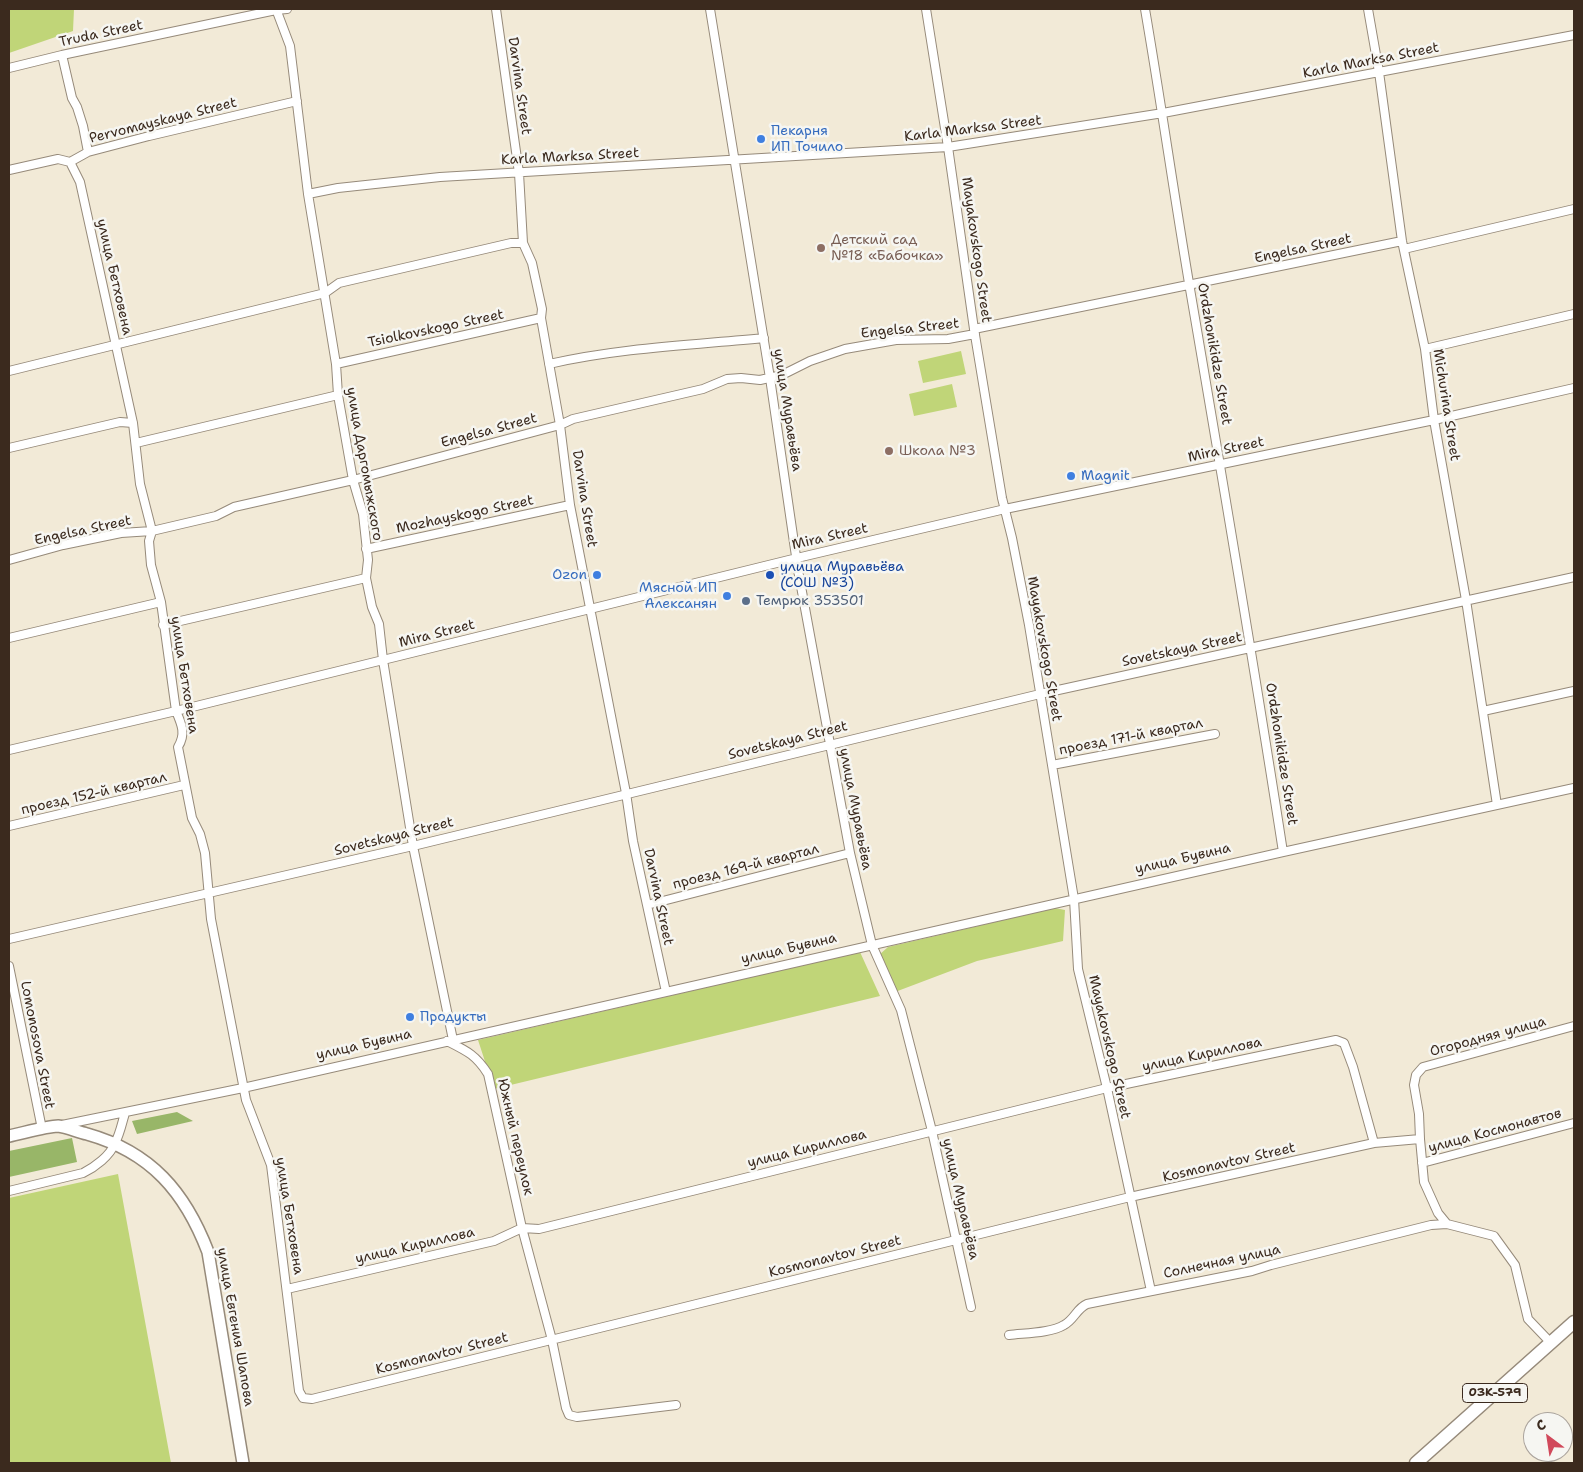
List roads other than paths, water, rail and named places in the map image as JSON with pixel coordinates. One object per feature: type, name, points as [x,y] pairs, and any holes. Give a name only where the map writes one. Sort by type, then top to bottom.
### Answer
[{"type":"main road","name":"03К-579","points":[[1416,1463],[1574,1322]]},
{"type":"street","name":"Truda Street","points":[[9,68],[276,9],[287,9]]},
{"type":"street","name":"улица Даргомыжского","points":[[276,9],[290,46],[308,194],[336,364],[338,395],[353,480],[362,514],[368,560],[366,578],[372,607],[379,624],[413,846],[450,1041]]},
{"type":"street","name":"Darvina Street","points":[[496,9],[519,173],[523,243],[532,263],[542,309],[541,318],[560,425],[570,505],[626,793],[633,840],[666,992]]},
{"type":"street","name":"улица Муравьёва","points":[[710,9],[764,338],[798,570],[850,853],[872,945],[901,1010],[932,1131],[971,1307]]},
{"type":"street","name":"Mayakovskogo Street","points":[[926,9],[975,331],[1005,509],[1040,694],[1074,899],[1078,969],[1151,1291]]},
{"type":"street","name":"Ordzhonikidze Street","points":[[1145,9],[1252,647],[1283,852]]},
{"type":"street","name":"Michurina Street","points":[[1368,9],[1379,72],[1403,245],[1425,349],[1434,420],[1466,600],[1497,805]]},
{"type":"street","name":"Karla Marksa Street","points":[[308,194],[380,183],[948,147],[1163,113],[1574,35]]},
{"type":"street","points":[[62,55],[72,98],[78,107],[88,152]]},
{"type":"street","name":"Pervomayskaya Street","points":[[9,170],[58,159],[70,162],[88,152],[297,101]]},
{"type":"street","name":"улица Бетховена","points":[[70,162],[80,182],[133,423],[140,484],[152,530],[149,541],[151,565],[160,602],[176,711],[184,738],[178,747],[184,785],[192,818],[200,834],[205,853],[211,919],[243,1088],[271,1165],[299,1392],[303,1398]]},
{"type":"street","name":"Engelsa Street","points":[[9,560],[62,545],[121,533],[152,530],[216,516],[234,507],[353,480],[560,425],[573,419],[703,389],[727,380],[741,378],[760,380],[782,375],[810,361],[845,349],[896,340],[948,339],[975,331],[1190,286],[1403,245],[1574,209]]},
{"type":"street","points":[[9,370],[324,293],[340,283],[511,243],[523,243]]},
{"type":"street","points":[[1425,349],[1574,314]]},
{"type":"street","name":"Tsiolkovskogo Street","points":[[336,364],[541,318]]},
{"type":"street","points":[[549,364],[620,352],[764,338]]},
{"type":"street","name":"Mira Street","points":[[9,750],[1005,509],[1434,420],[1574,388]]},
{"type":"street","points":[[136,444],[338,395]]},
{"type":"street","points":[[9,448],[120,422],[133,423]]},
{"type":"street","name":"Mozhayskogo Street","points":[[366,549],[570,505]]},
{"type":"street","name":"Sovetskaya Street","points":[[9,939],[413,846],[1040,694],[1574,577]]},
{"type":"street","points":[[163,625],[366,578]]},
{"type":"street","points":[[9,638],[160,602]]},
{"type":"street","points":[[1483,711],[1574,691]]},
{"type":"street","name":"проезд 171-й квартал","points":[[1052,765],[1215,734]]},
{"type":"street","name":"проезд 152-й квартал","points":[[9,826],[184,785]]},
{"type":"street","name":"улица Бувина","points":[[9,1136],[243,1088],[1074,899],[1574,788]]},
{"type":"street","name":"проезд 169-й квартал","points":[[647,905],[850,853]]},
{"type":"street","name":"Lomonosova Street","points":[[9,966],[42,1129]]},
{"type":"street","name":"Огородняя улица","points":[[1447,1224],[1438,1213],[1424,1182],[1419,1114],[1414,1085],[1416,1075],[1423,1067],[1574,1026]]},
{"type":"street","name":"улица Кириллова","points":[[287,1289],[494,1241],[522,1228],[539,1229],[1106,1088],[1336,1040],[1344,1044],[1353,1066],[1374,1143]]},
{"type":"street","name":"Южный переулок","points":[[450,1041],[480,1060],[488,1074],[522,1228],[552,1340],[569,1415],[577,1417],[676,1405]]},
{"type":"street","points":[[9,1191],[83,1172],[100,1161],[115,1144],[126,1113]]},
{"type":"street","name":"улица Космонавтов","points":[[1422,1163],[1574,1123]]},
{"type":"street","name":"улица Евгения Шапова","points":[[57,1126],[95,1136],[115,1144],[145,1161],[163,1176],[188,1208],[202,1237],[212,1268],[243,1463]]},
{"type":"street","name":"Kosmonavtov Street","points":[[303,1398],[312,1399],[1130,1197],[1374,1143],[1420,1139]]},
{"type":"street","points":[[1447,1224],[1494,1236],[1515,1265],[1528,1319],[1551,1343]]},
{"type":"street","name":"Солнечная улица","points":[[1009,1335],[1065,1325],[1082,1306],[1087,1304],[1252,1271],[1431,1225],[1447,1224]]},
{"type":"place","name":"Пекарня ИП Точило","points":[[761,139]]},
{"type":"place","name":"Детский сад №18 «Бабочка»","points":[[821,248]]},
{"type":"place","name":"Школа №3","points":[[889,451]]},
{"type":"place","name":"Magnit","points":[[1071,476]]},
{"type":"place","name":"Ozon","points":[[597,575]]},
{"type":"place","name":"улица Муравьёва (СОШ №3)","points":[[770,575]]},
{"type":"place","name":"Мясной ИП Алексанян","points":[[727,596]]},
{"type":"place","name":"Темрюк 353501","points":[[746,601]]},
{"type":"place","name":"Продукты","points":[[410,1017]]}]
